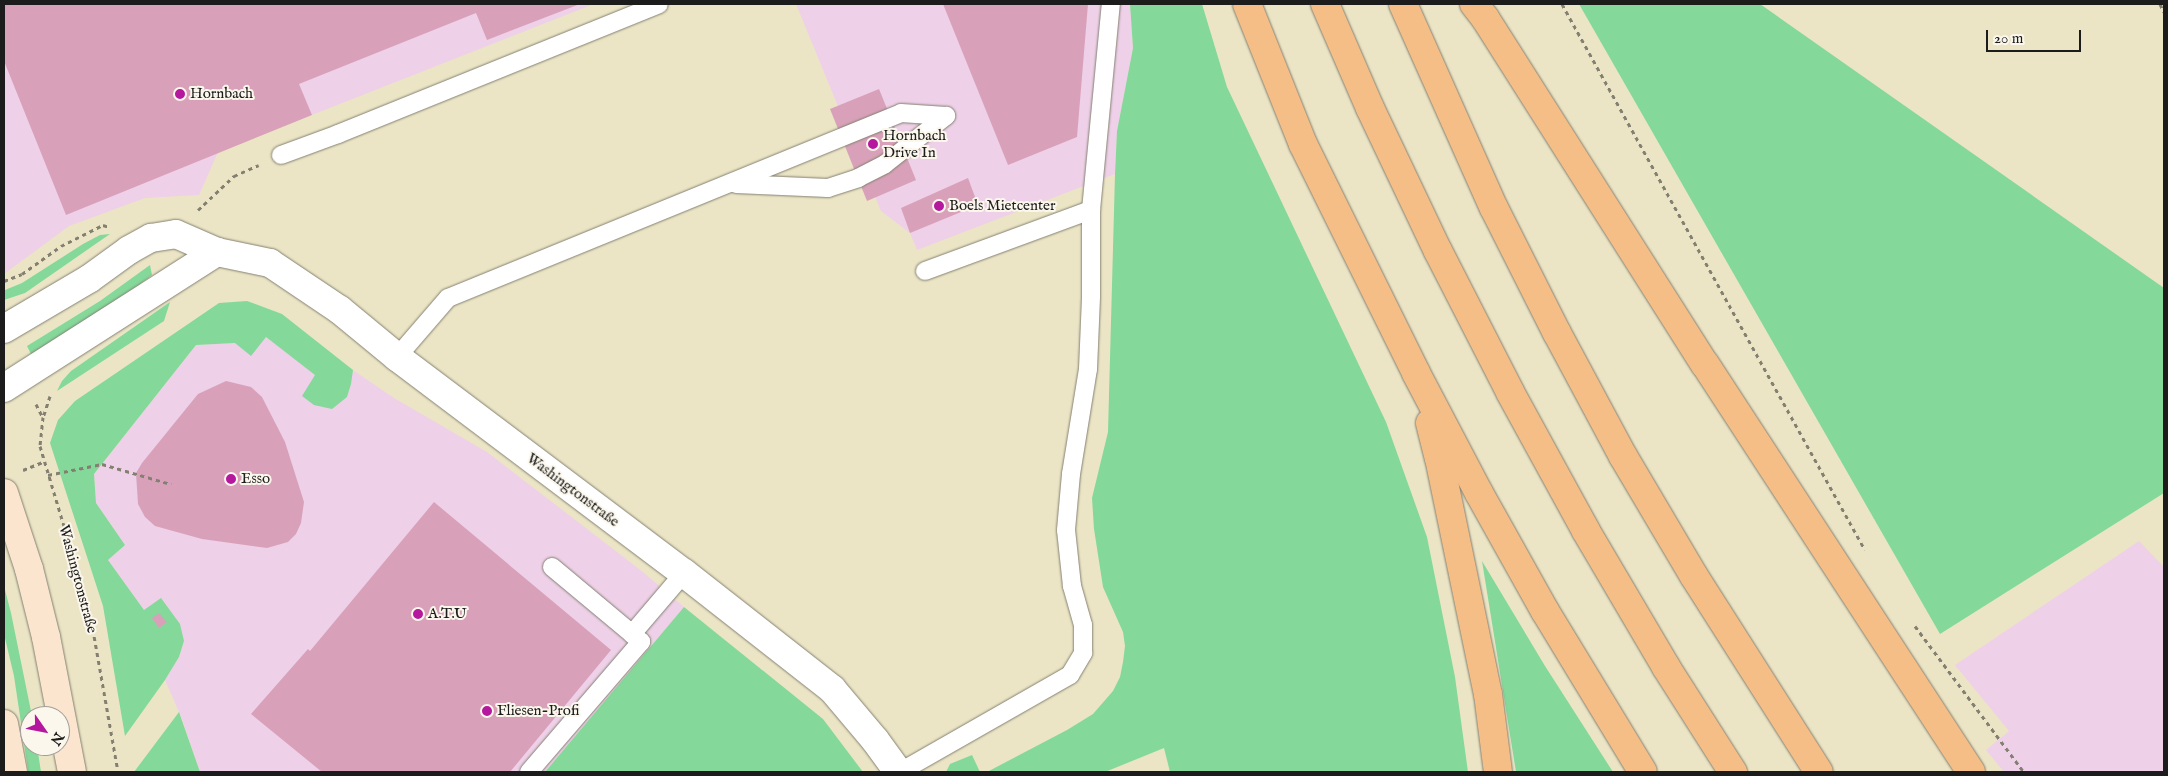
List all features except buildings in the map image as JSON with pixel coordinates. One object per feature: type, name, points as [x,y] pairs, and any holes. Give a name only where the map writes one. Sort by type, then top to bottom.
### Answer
[{"type":"highway","points":[[1248,4],[1303,144],[1416,373],[1479,493],[1545,611],[1643,772]]},
{"type":"highway","points":[[1325,4],[1370,108],[1438,251],[1510,392],[1591,539],[1666,667],[1733,772]]},
{"type":"highway","points":[[1402,4],[1494,208],[1604,421],[1694,576],[1819,772]]},
{"type":"highway","points":[[1474,4],[1485,18],[1711,373],[1971,772]]},
{"type":"highway","points":[[1416,373],[1439,458],[1488,694],[1498,772]]},
{"type":"main road","points":[[4,493],[28,569],[46,637],[72,772]]},
{"type":"main road","points":[[4,724],[12,772]]},
{"type":"street","name":"Washingtonstraße","points":[[163,236],[217,252],[270,262],[340,310],[397,357],[684,573],[832,689],[899,772]]},
{"type":"street","points":[[4,329],[89,279],[129,250],[163,236]]},
{"type":"street","points":[[4,388],[217,252]]},
{"type":"lane","points":[[281,155],[338,134],[659,4]]},
{"type":"lane","points":[[899,772],[1070,675],[1083,653],[1083,625],[1072,586],[1066,530],[1070,474],[1088,369],[1092,296],[1091,210],[1111,4]]},
{"type":"lane","points":[[397,357],[448,298],[901,114],[946,116],[885,164],[858,178],[828,188],[730,184]]},
{"type":"lane","points":[[925,271],[1091,210]]},
{"type":"lane","points":[[529,772],[641,642],[552,567]]},
{"type":"lane","points":[[632,634],[684,573]]},
{"type":"path","points":[[1562,4],[1870,559]]},
{"type":"path","points":[[2160,4],[2164,12]]},
{"type":"path","points":[[4,281],[22,274],[61,246],[103,225],[163,236],[234,176],[281,155]]},
{"type":"path","name":"Washingtonstraße","points":[[43,417],[40,446],[90,613],[118,772]]},
{"type":"path","points":[[48,475],[102,464],[172,484]]},
{"type":"path","points":[[1913,624],[2024,772]]},
{"type":"shaded area","name":"Hornbach","points":[[4,4],[594,4],[218,152],[199,195],[145,198],[69,226],[4,274]]},
{"type":"shaded area","points":[[796,4],[1130,4],[1133,48],[1117,131],[1115,174],[917,250],[910,233],[881,211]]},
{"type":"shaded area","points":[[266,337],[347,397],[353,370],[394,398],[487,452],[643,572],[684,607],[545,772],[200,772],[182,719],[165,680],[179,657],[184,642],[180,625],[144,610],[108,560],[125,545],[96,503],[94,474],[196,345],[235,343]]},
{"type":"shaded area","points":[[2139,541],[2164,567],[2164,772],[2004,772],[1986,750],[2009,731],[1955,665]]},
{"type":"green space","points":[[1130,4],[1202,4],[1227,87],[1386,422],[1427,537],[1455,677],[1468,772],[1170,772],[1164,748],[1105,772],[987,772],[1067,730],[1093,714],[1113,691],[1120,677],[1123,662],[1125,646],[1123,632],[1103,587],[1094,529],[1092,498],[1108,432],[1117,131],[1133,48]]},
{"type":"green space","points":[[1579,4],[1760,4],[2164,288],[2164,493],[1940,634]]},
{"type":"green space","points":[[110,234],[25,293],[4,300],[5,290],[22,283],[83,244],[100,235]]},
{"type":"green space","points":[[150,265],[152,275],[109,308],[32,356],[27,346],[100,301]]},
{"type":"green space","points":[[247,301],[282,314],[353,370],[351,384],[347,397],[332,409],[314,405],[302,396],[315,375],[266,337],[251,356],[235,343],[196,345],[94,474],[96,503],[125,545],[108,560],[144,610],[161,598],[180,624],[184,641],[179,657],[165,680],[125,736],[103,606],[50,443],[58,420],[75,401],[219,303]]},
{"type":"green space","points":[[170,302],[164,321],[57,391],[62,381],[71,371]]},
{"type":"green space","points":[[1482,561],[1545,666],[1613,772],[1516,772]]},
{"type":"green space","points":[[4,586],[30,706],[20,706],[20,717],[14,676],[4,634]]},
{"type":"green space","points":[[684,607],[823,719],[863,772],[545,772]]},
{"type":"green space","points":[[179,712],[200,772],[134,772]]},
{"type":"green space","points":[[972,755],[980,772],[946,772],[950,764]]},
{"type":"green space","points":[[26,756],[39,756],[41,772],[28,772]]},
{"type":"place","name":"Hornbach","points":[[180,94]]},
{"type":"place","name":"Hornbach Drive In","points":[[873,144]]},
{"type":"place","name":"Boels Mietcenter","points":[[939,206]]},
{"type":"place","name":"Esso","points":[[231,479]]},
{"type":"place","name":"A.T.U","points":[[418,614]]},
{"type":"place","name":"Fliesen-Profi","points":[[487,711]]}]
